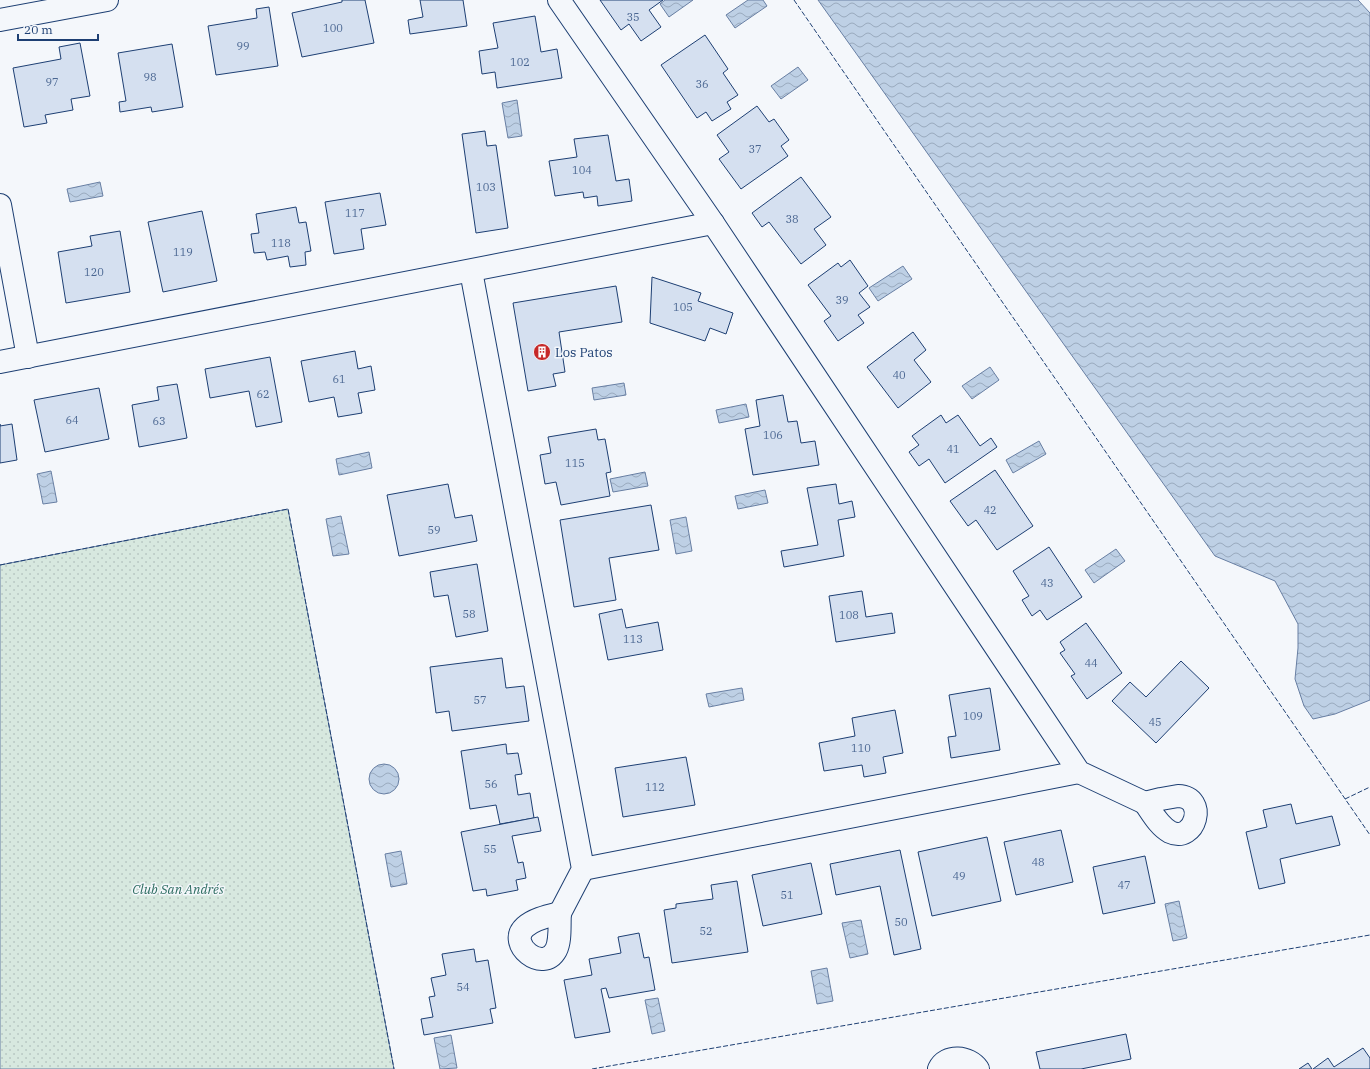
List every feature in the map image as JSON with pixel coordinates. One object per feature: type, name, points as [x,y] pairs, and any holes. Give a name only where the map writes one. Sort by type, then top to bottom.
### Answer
[{"type":"street","points":[[0,20],[107,0]]},
{"type":"street","points":[[559,0],[714,224],[1080,772],[1145,803]]},
{"type":"street","points":[[0,205],[28,357]]},
{"type":"street","points":[[0,362],[714,224]]},
{"type":"street","points":[[471,271],[583,869],[560,913]]},
{"type":"street","points":[[583,869],[1080,772]]},
{"type":"street","points":[[938,1069],[945,1062],[953,1059],[962,1059],[969,1061],[978,1069]]},
{"type":"green space","name":"Club San Andrés","points":[[288,509],[394,1069],[0,1069],[0,565]]},
{"type":"water","points":[[665,0],[693,0],[669,17],[660,4]]},
{"type":"water","points":[[748,0],[763,0],[767,6],[735,28],[726,15]]},
{"type":"water","points":[[818,0],[1358,0],[1370,13],[1370,700],[1335,714],[1313,719],[1304,706],[1295,679],[1298,648],[1298,624],[1275,581],[1215,556]]},
{"type":"water","points":[[798,67],[808,80],[781,99],[771,86]]},
{"type":"water","points":[[517,100],[522,136],[508,138],[502,103]]},
{"type":"water","points":[[100,182],[103,196],[70,202],[67,189]]},
{"type":"water","points":[[903,266],[912,279],[878,301],[869,288]]},
{"type":"water","points":[[990,367],[999,380],[972,399],[962,386]]},
{"type":"water","points":[[624,383],[626,395],[594,400],[592,388]]},
{"type":"water","points":[[746,404],[749,417],[719,423],[716,410]]},
{"type":"water","points":[[1039,441],[1046,454],[1013,473],[1006,460]]},
{"type":"water","points":[[369,452],[372,468],[339,475],[336,459]]},
{"type":"water","points":[[51,471],[57,502],[43,504],[37,474]]},
{"type":"water","points":[[645,472],[648,486],[613,492],[610,479]]},
{"type":"water","points":[[765,490],[768,503],[738,509],[735,496]]},
{"type":"water","points":[[341,516],[349,554],[333,556],[326,519]]},
{"type":"water","points":[[686,517],[692,551],[676,554],[670,520]]},
{"type":"water","points":[[1116,549],[1125,561],[1094,583],[1085,570]]},
{"type":"water","points":[[742,688],[744,700],[709,707],[706,694]]},
{"type":"water","points":[[384,764],[395,768],[399,779],[395,790],[384,794],[373,790],[369,779],[373,768]]},
{"type":"water","points":[[401,851],[407,884],[391,887],[385,854]]},
{"type":"water","points":[[1179,901],[1187,938],[1173,941],[1165,904]]},
{"type":"water","points":[[861,920],[868,954],[850,958],[842,923]]},
{"type":"water","points":[[827,968],[833,1001],[817,1004],[811,971]]},
{"type":"water","points":[[658,998],[665,1031],[652,1034],[645,1000]]},
{"type":"water","points":[[451,1035],[457,1068],[440,1069],[434,1038]]},
{"type":"building","points":[[342,0],[365,0],[374,43],[302,57],[292,13],[342,2]]},
{"type":"building","points":[[420,0],[463,0],[467,26],[410,34],[408,20],[423,17]]},
{"type":"building","points":[[600,0],[663,0],[649,10],[661,27],[641,41],[629,24],[621,30]]},
{"type":"building","points":[[269,7],[278,66],[216,75],[208,26],[257,18],[256,9]]},
{"type":"building","points":[[535,16],[541,52],[557,49],[562,78],[497,88],[495,72],[482,74],[479,51],[498,48],[493,23]]},
{"type":"building","points":[[705,35],[728,69],[723,73],[738,95],[727,102],[731,109],[712,121],[706,112],[697,118],[661,65]]},
{"type":"building","points":[[80,43],[90,96],[71,99],[73,110],[45,115],[47,123],[24,127],[13,68],[61,59],[59,47]]},
{"type":"building","points":[[172,44],[183,107],[152,112],[151,107],[120,112],[119,102],[126,101],[118,53]]},
{"type":"building","points":[[757,106],[769,122],[774,119],[789,140],[781,146],[788,156],[741,189],[719,159],[729,152],[717,135]]},
{"type":"building","points":[[485,131],[487,146],[496,145],[508,228],[476,233],[462,134]]},
{"type":"building","points":[[608,135],[616,181],[629,179],[632,201],[598,206],[597,196],[584,198],[583,192],[555,196],[549,161],[577,157],[574,139]]},
{"type":"building","points":[[801,177],[831,217],[814,229],[826,245],[801,264],[769,222],[762,227],[752,213]]},
{"type":"building","points":[[380,193],[386,225],[361,229],[364,249],[334,254],[325,202]]},
{"type":"building","points":[[296,207],[299,223],[306,222],[311,251],[305,252],[306,265],[290,267],[288,256],[267,260],[265,252],[254,253],[251,234],[259,233],[256,214]]},
{"type":"building","points":[[202,211],[217,281],[163,292],[148,222]]},
{"type":"building","points":[[120,231],[130,292],[66,303],[58,252],[92,246],[90,236]]},
{"type":"building","points":[[850,260],[868,286],[859,293],[870,307],[858,315],[864,323],[838,341],[824,321],[831,316],[808,285],[838,263],[841,267]]},
{"type":"building","points":[[652,277],[701,293],[698,301],[733,313],[726,334],[710,328],[705,341],[650,323]]},
{"type":"building","name":"Los Patos","points":[[616,286],[622,322],[559,332],[565,372],[553,374],[556,386],[528,391],[513,303]]},
{"type":"building","points":[[913,332],[926,350],[914,360],[931,382],[898,408],[867,367]]},
{"type":"building","points":[[355,351],[358,369],[371,366],[375,390],[358,393],[362,413],[338,417],[334,397],[309,402],[301,361]]},
{"type":"building","points":[[270,357],[282,422],[256,427],[249,391],[210,398],[205,369]]},
{"type":"building","points":[[177,384],[187,438],[139,447],[132,405],[159,400],[157,387]]},
{"type":"building","points":[[99,388],[109,439],[45,452],[34,400]]},
{"type":"building","points":[[783,395],[788,422],[797,421],[801,443],[815,441],[819,465],[753,475],[745,429],[760,426],[756,400]]},
{"type":"building","points":[[941,415],[946,423],[958,415],[980,446],[991,438],[997,447],[945,483],[929,459],[919,466],[909,452],[919,445],[912,436]]},
{"type":"building","points":[[12,424],[17,460],[0,463],[0,426]]},
{"type":"building","points":[[596,429],[598,440],[605,439],[611,472],[606,473],[610,496],[561,505],[556,482],[545,484],[540,455],[551,453],[548,437]]},
{"type":"building","points":[[995,470],[1033,526],[997,550],[976,520],[968,526],[950,501]]},
{"type":"building","points":[[448,484],[455,518],[472,515],[477,541],[399,556],[387,495]]},
{"type":"building","points":[[836,484],[839,504],[852,501],[855,517],[838,520],[844,556],[784,567],[781,551],[818,545],[807,488]]},
{"type":"building","points":[[651,505],[659,550],[609,558],[616,600],[574,607],[560,520]]},
{"type":"building","points":[[1049,547],[1082,597],[1047,620],[1040,610],[1032,616],[1022,600],[1029,596],[1013,571]]},
{"type":"building","points":[[477,564],[488,631],[456,637],[448,595],[434,597],[430,572]]},
{"type":"building","points":[[862,591],[866,617],[892,613],[895,633],[836,642],[829,596]]},
{"type":"building","points":[[622,609],[626,628],[658,622],[663,650],[608,660],[599,614]]},
{"type":"building","points":[[1086,623],[1122,673],[1087,699],[1071,676],[1075,674],[1060,653],[1065,650],[1060,642]]},
{"type":"building","points":[[502,658],[506,688],[524,686],[529,721],[452,731],[449,711],[436,713],[430,667]]},
{"type":"building","points":[[1181,661],[1209,688],[1156,743],[1112,701],[1130,682],[1146,697]]},
{"type":"building","points":[[990,688],[1000,750],[951,758],[948,737],[956,736],[949,695]]},
{"type":"building","points":[[895,710],[903,753],[883,757],[886,773],[864,777],[862,765],[824,771],[819,743],[855,736],[852,718]]},
{"type":"building","points":[[506,744],[507,754],[518,753],[522,774],[515,775],[518,795],[530,793],[534,818],[500,824],[496,805],[470,809],[461,751]]},
{"type":"building","points":[[686,757],[695,805],[623,817],[615,768]]},
{"type":"building","points":[[1291,804],[1296,824],[1332,816],[1340,845],[1280,859],[1285,883],[1259,889],[1246,832],[1267,827],[1263,810]]},
{"type":"building","points":[[538,817],[541,831],[512,836],[518,863],[523,862],[526,878],[516,880],[518,890],[487,896],[486,889],[473,891],[461,832]]},
{"type":"building","points":[[1061,830],[1073,882],[1016,895],[1004,842]]},
{"type":"building","points":[[987,837],[1001,901],[932,916],[918,852]]},
{"type":"building","points":[[900,850],[921,949],[894,955],[880,886],[836,895],[830,864]]},
{"type":"building","points":[[1145,856],[1155,903],[1103,914],[1093,867]]},
{"type":"building","points":[[811,863],[822,914],[763,926],[752,875]]},
{"type":"building","points":[[737,881],[748,952],[672,963],[664,910],[676,908],[676,904],[713,899],[711,885]]},
{"type":"building","points":[[639,933],[644,958],[649,957],[655,990],[609,998],[606,988],[601,989],[610,1032],[575,1038],[564,980],[592,975],[589,959],[621,953],[618,937]]},
{"type":"building","points":[[474,949],[476,962],[488,960],[496,1008],[490,1009],[493,1023],[424,1035],[421,1019],[433,1017],[429,997],[435,996],[431,978],[446,975],[442,954]]},
{"type":"building","points":[[1126,1034],[1131,1059],[1081,1069],[1040,1069],[1036,1052]]},
{"type":"building","points":[[1363,1048],[1370,1058],[1370,1069],[1313,1069],[1328,1058],[1334,1067]]},
{"type":"building","points":[[1308,1063],[1312,1069],[1299,1069]]},
{"type":"fence","points":[[794,0],[1370,835]]},
{"type":"fence","points":[[0,565],[288,509],[394,1069]]},
{"type":"fence","points":[[1345,799],[1370,787]]},
{"type":"fence","points":[[592,1069],[1370,935]]},
{"type":"place","name":"Los Patos","points":[[542,352]]}]
